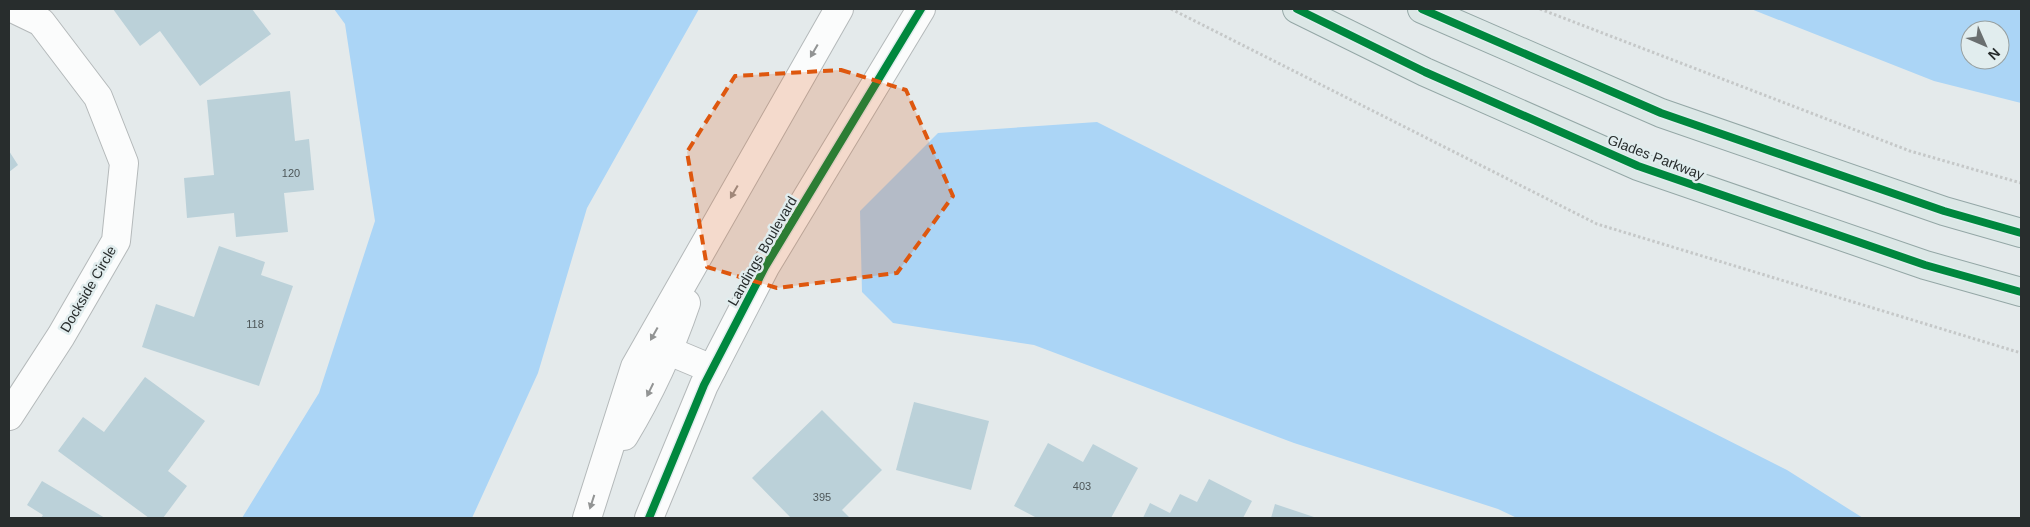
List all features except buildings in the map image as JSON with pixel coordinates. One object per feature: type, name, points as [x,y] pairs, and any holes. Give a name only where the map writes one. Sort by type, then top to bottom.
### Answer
[{"type":"main road","name":"Glades Parkway","points":[[1296,9],[1425,72],[1638,166],[1925,265],[2021,292]]},
{"type":"main road","points":[[1422,9],[1661,113],[1944,211],[2021,233]]},
{"type":"street","name":"Dockside Circle","points":[[9,416],[61,336],[116,241],[124,163],[98,97],[41,22],[14,9]]},
{"type":"street","points":[[587,518],[635,367],[839,9]]},
{"type":"street","name":"Landings Boulevard","points":[[649,518],[712,369],[766,267],[921,9]]},
{"type":"street","points":[[602,470],[642,406],[669,351],[712,231]]},
{"type":"street","points":[[669,351],[712,369]]},
{"type":"path","points":[[1171,9],[1597,224],[2021,353]]},
{"type":"path","points":[[1540,9],[1910,151],[2021,183]]},
{"type":"highlighted area","points":[[841,70],[906,90],[953,196],[897,273],[777,288],[707,267],[687,152],[735,76]]},
{"type":"water","points":[[334,9],[699,9],[587,208],[538,373],[472,518],[242,518],[319,393],[375,221],[345,24]]},
{"type":"water","points":[[1751,9],[2021,9],[2021,103],[1934,81]]},
{"type":"water","points":[[1097,122],[1787,470],[1863,518],[1517,518],[1498,509],[1294,443],[1034,345],[893,323],[862,292],[860,211],[938,133]]},
{"type":"cycle path","points":[[649,518],[704,385],[765,267],[921,9]]},
{"type":"cycle path","points":[[1297,9],[1425,72],[1638,166],[1925,265],[2021,292]]},
{"type":"cycle path","points":[[1422,9],[1661,113],[1944,211],[2021,233]]}]
